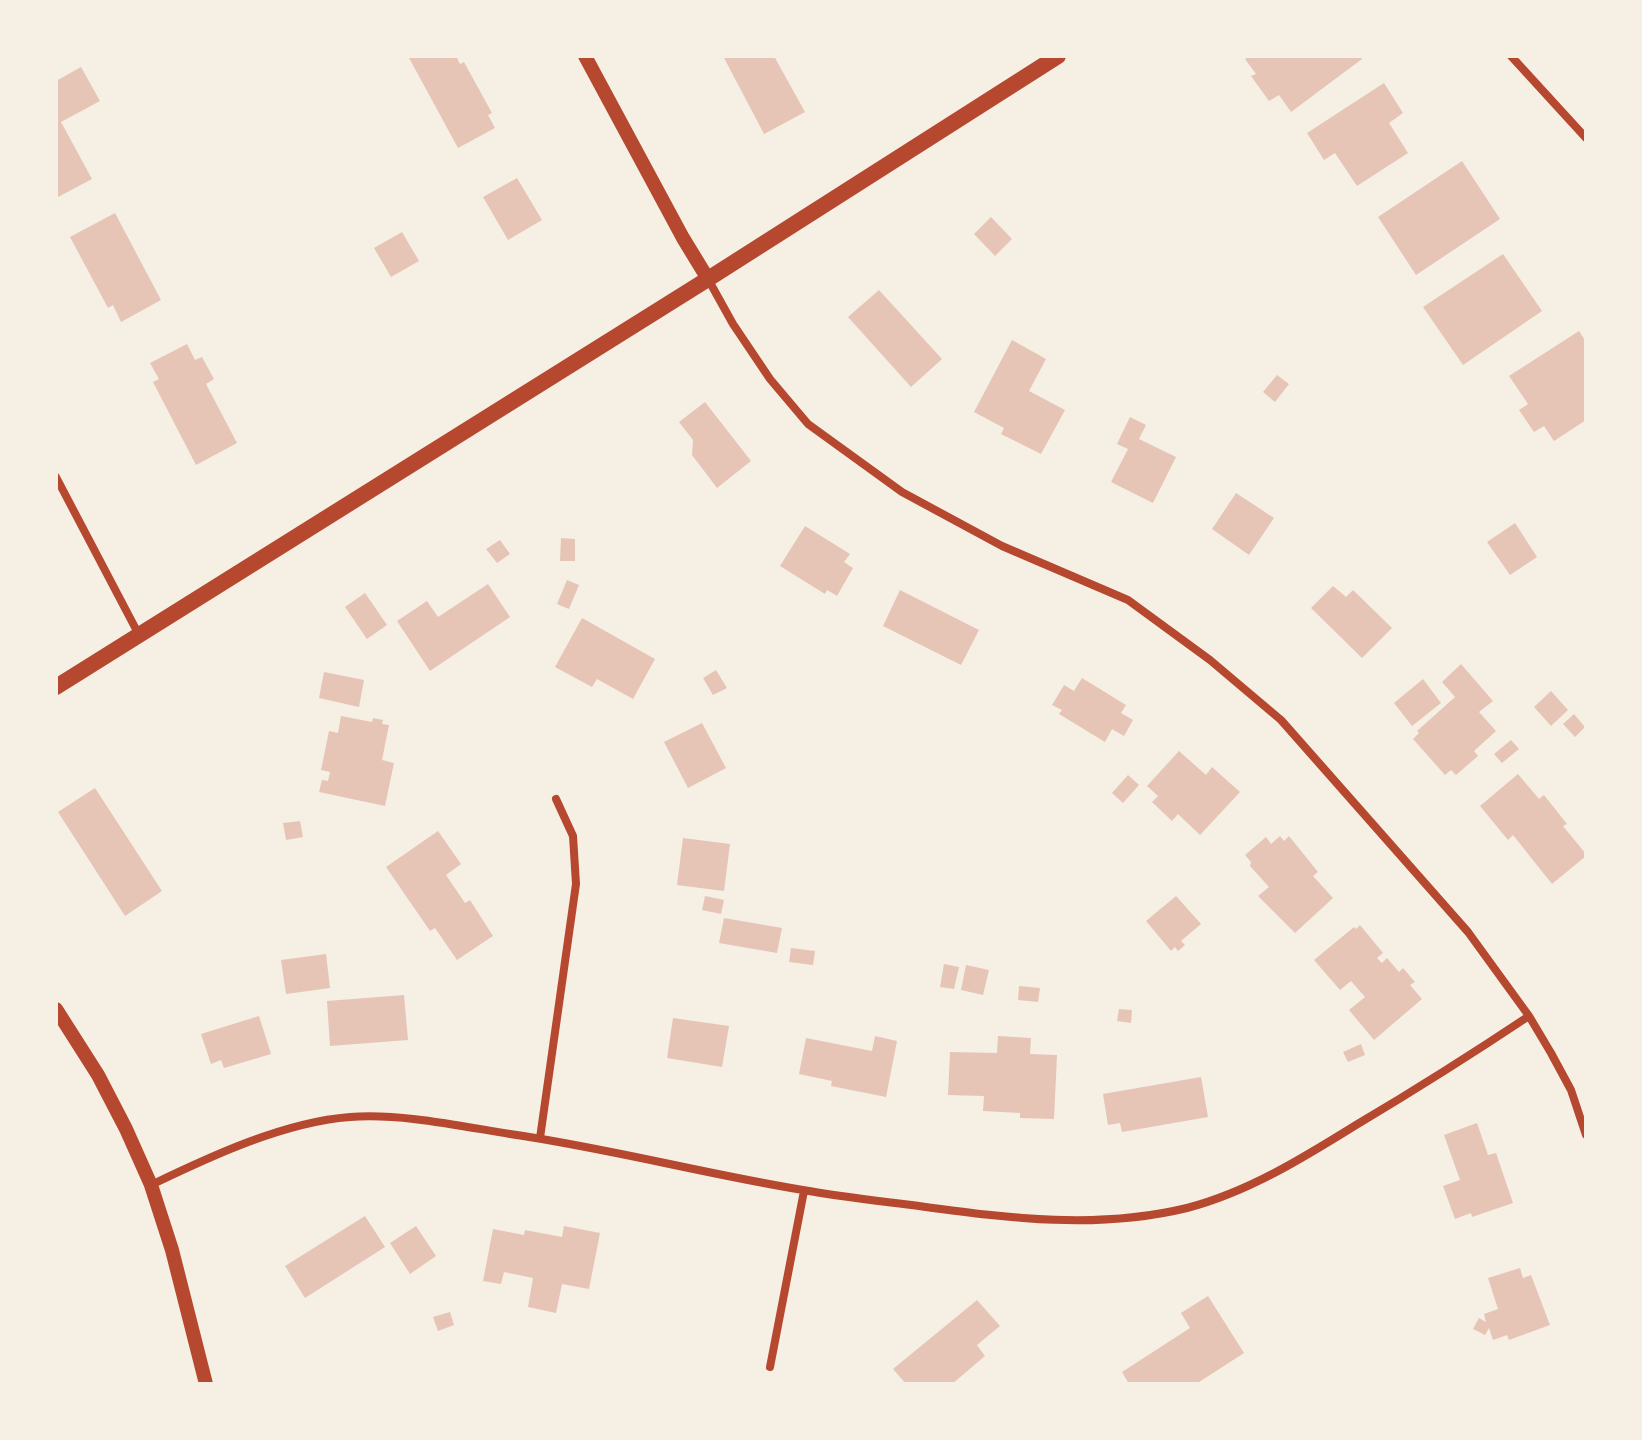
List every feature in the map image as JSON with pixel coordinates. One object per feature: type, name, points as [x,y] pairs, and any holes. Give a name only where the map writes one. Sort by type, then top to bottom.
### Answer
[{"type":"main road","points":[[56,687],[1058,56]]},
{"type":"street","points":[[585,56],[733,324],[770,379],[808,424],[902,492],[1002,546],[1128,600],[1210,660],[1281,720],[1468,932],[1529,1016],[1571,1090],[1586,1135]]},
{"type":"street","points":[[1511,56],[1586,138]]},
{"type":"street","points":[[56,477],[139,635]]},
{"type":"street","points":[[540,1138],[576,884],[573,836],[556,799]]},
{"type":"street","points":[[56,1009],[98,1075],[151,1185],[172,1250],[206,1384]]},
{"type":"street","points":[[151,1185],[217,1154],[298,1126],[351,1117],[407,1118],[540,1138],[804,1191],[1012,1219],[1077,1221],[1133,1218],[1233,1194],[1301,1159],[1451,1068],[1529,1016]]},
{"type":"street","points":[[770,1367],[804,1191]]},
{"type":"building","points":[[408,56],[456,56],[460,64],[464,62],[492,113],[488,115],[495,128],[458,148]]},
{"type":"building","points":[[723,56],[774,56],[805,112],[764,134]]},
{"type":"building","points":[[1250,56],[1360,56],[1362,59],[1291,112],[1279,95],[1269,101],[1251,76],[1256,74],[1245,59]]},
{"type":"building","points":[[81,67],[100,101],[61,122],[92,179],[58,197],[56,81]]},
{"type":"building","points":[[1384,83],[1403,113],[1389,123],[1408,153],[1357,186],[1335,153],[1324,160],[1307,133]]},
{"type":"building","points":[[1462,161],[1500,219],[1416,275],[1378,217]]},
{"type":"building","points":[[517,178],[542,220],[508,240],[483,197]]},
{"type":"building","points":[[115,213],[161,300],[121,322],[113,305],[108,308],[70,237]]},
{"type":"building","points":[[991,217],[1012,239],[995,256],[974,234]]},
{"type":"building","points":[[402,232],[419,261],[391,277],[374,248]]},
{"type":"building","points":[[1503,254],[1542,311],[1463,365],[1423,307]]},
{"type":"building","points":[[879,290],[942,359],[911,387],[848,317]]},
{"type":"building","points":[[1579,331],[1586,342],[1586,420],[1554,441],[1544,426],[1534,432],[1519,410],[1528,404],[1509,376]]},
{"type":"building","points":[[1012,340],[1046,359],[1029,391],[1065,410],[1041,454],[1001,434],[1004,428],[974,412]]},
{"type":"building","points":[[187,344],[195,360],[202,357],[214,379],[206,384],[237,443],[196,465],[153,382],[159,379],[150,363]]},
{"type":"building","points":[[1277,375],[1289,384],[1275,402],[1263,392]]},
{"type":"building","points":[[705,402],[751,461],[717,488],[692,455],[693,440],[679,422]]},
{"type":"building","points":[[1130,417],[1146,425],[1139,439],[1176,457],[1153,503],[1111,482],[1128,449],[1117,444]]},
{"type":"building","points":[[1236,493],[1274,518],[1249,555],[1212,529]]},
{"type":"building","points":[[1515,523],[1537,557],[1510,575],[1487,542]]},
{"type":"building","points":[[805,526],[850,554],[844,562],[853,568],[837,596],[827,590],[825,594],[780,566]]},
{"type":"building","points":[[561,538],[575,539],[575,561],[560,561]]},
{"type":"building","points":[[500,540],[510,554],[497,563],[486,549]]},
{"type":"building","points":[[567,580],[579,585],[569,609],[557,604]]},
{"type":"building","points":[[488,584],[510,617],[430,671],[397,621],[427,601],[438,617]]},
{"type":"building","points":[[1333,586],[1346,597],[1353,590],[1392,628],[1362,658],[1311,608]]},
{"type":"building","points":[[900,590],[979,630],[961,665],[883,626]]},
{"type":"building","points":[[365,593],[387,625],[367,639],[345,607]]},
{"type":"building","points":[[582,618],[655,659],[633,699],[597,679],[592,687],[555,667]]},
{"type":"building","points":[[1461,664],[1493,701],[1479,712],[1496,731],[1474,751],[1478,756],[1456,775],[1451,770],[1445,775],[1413,739],[1419,733],[1417,731],[1455,697],[1442,682]]},
{"type":"building","points":[[716,670],[727,688],[713,695],[703,678]]},
{"type":"building","points":[[324,672],[364,680],[359,707],[319,698]]},
{"type":"building","points":[[1082,678],[1126,705],[1121,713],[1133,720],[1124,736],[1112,729],[1105,742],[1059,714],[1062,710],[1052,705],[1064,685],[1074,691]]},
{"type":"building","points":[[1423,679],[1441,703],[1412,726],[1394,703]]},
{"type":"building","points":[[1551,691],[1568,710],[1551,726],[1534,707]]},
{"type":"building","points":[[1574,714],[1585,727],[1575,737],[1563,724]]},
{"type":"building","points":[[341,716],[372,722],[373,718],[389,725],[382,760],[394,763],[385,806],[319,792],[322,780],[328,781],[330,772],[321,770],[329,731],[338,733]]},
{"type":"building","points":[[702,723],[726,768],[688,788],[664,742]]},
{"type":"building","points":[[1511,740],[1519,749],[1502,763],[1494,754]]},
{"type":"building","points":[[1179,751],[1206,775],[1212,767],[1240,792],[1200,835],[1178,814],[1172,821],[1152,802],[1158,796],[1147,786]]},
{"type":"building","points":[[1518,774],[1539,799],[1544,795],[1567,824],[1563,826],[1586,854],[1552,884],[1513,835],[1508,840],[1480,806]]},
{"type":"building","points":[[1128,775],[1139,785],[1123,803],[1112,793]]},
{"type":"building","points":[[95,788],[162,891],[125,916],[58,812]]},
{"type":"building","points":[[300,821],[303,837],[286,840],[283,823]]},
{"type":"building","points":[[438,831],[461,864],[446,875],[465,903],[470,900],[493,936],[457,960],[435,928],[430,931],[386,867]]},
{"type":"building","points":[[1280,836],[1284,841],[1289,836],[1318,872],[1313,876],[1333,898],[1295,933],[1258,896],[1269,887],[1250,866],[1251,862],[1245,855],[1266,837],[1271,844]]},
{"type":"building","points":[[683,838],[730,844],[724,891],[677,885]]},
{"type":"building","points":[[705,896],[724,900],[721,914],[702,910]]},
{"type":"building","points":[[1176,896],[1201,924],[1181,941],[1185,945],[1178,951],[1175,947],[1171,951],[1146,921]]},
{"type":"building","points":[[724,918],[782,928],[777,953],[719,943]]},
{"type":"building","points":[[1360,925],[1383,953],[1377,958],[1382,963],[1387,958],[1399,972],[1403,968],[1415,982],[1410,985],[1422,999],[1374,1040],[1349,1010],[1365,997],[1351,981],[1340,990],[1314,960]]},
{"type":"building","points":[[791,948],[815,951],[813,965],[789,962]]},
{"type":"building","points":[[326,954],[330,988],[286,994],[281,960]]},
{"type":"building","points":[[944,964],[959,967],[954,989],[940,987]]},
{"type":"building","points":[[966,965],[989,970],[983,995],[961,990]]},
{"type":"building","points":[[1019,986],[1040,988],[1038,1002],[1018,1000]]},
{"type":"building","points":[[404,995],[408,1040],[330,1046],[327,1001]]},
{"type":"building","points":[[1119,1009],[1132,1010],[1131,1023],[1117,1021]]},
{"type":"building","points":[[259,1016],[271,1054],[224,1068],[221,1060],[211,1064],[201,1034]]},
{"type":"building","points":[[673,1018],[729,1026],[722,1067],[667,1058]]},
{"type":"building","points":[[875,1036],[897,1041],[886,1097],[831,1086],[832,1081],[799,1074],[806,1038],[872,1051]]},
{"type":"building","points":[[998,1036],[1031,1038],[1030,1054],[1057,1055],[1054,1119],[1020,1118],[1020,1113],[983,1111],[984,1096],[948,1095],[950,1052],[997,1053]]},
{"type":"building","points":[[1361,1044],[1365,1055],[1348,1062],[1343,1052]]},
{"type":"building","points":[[1201,1077],[1208,1117],[1122,1132],[1120,1123],[1108,1125],[1103,1094]]},
{"type":"building","points":[[1477,1123],[1488,1155],[1496,1153],[1513,1203],[1472,1217],[1471,1213],[1455,1219],[1443,1186],[1460,1180],[1444,1135]]},
{"type":"building","points":[[365,1216],[385,1247],[305,1298],[285,1266]]},
{"type":"building","points":[[416,1226],[436,1256],[410,1274],[390,1243]]},
{"type":"building","points":[[564,1226],[600,1233],[589,1289],[562,1284],[556,1313],[528,1307],[533,1278],[504,1272],[501,1284],[483,1281],[493,1229],[524,1235],[525,1230],[562,1237]]},
{"type":"building","points":[[1520,1268],[1523,1278],[1531,1275],[1550,1325],[1509,1340],[1507,1335],[1493,1340],[1489,1328],[1485,1335],[1473,1329],[1479,1318],[1486,1322],[1484,1314],[1498,1309],[1488,1278]]},
{"type":"building","points":[[1208,1296],[1244,1353],[1196,1384],[1129,1384],[1122,1372],[1190,1328],[1181,1313]]},
{"type":"building","points":[[977,1300],[1000,1326],[977,1345],[985,1356],[952,1384],[906,1384],[893,1369]]},
{"type":"building","points":[[450,1312],[454,1325],[438,1331],[433,1317]]}]
